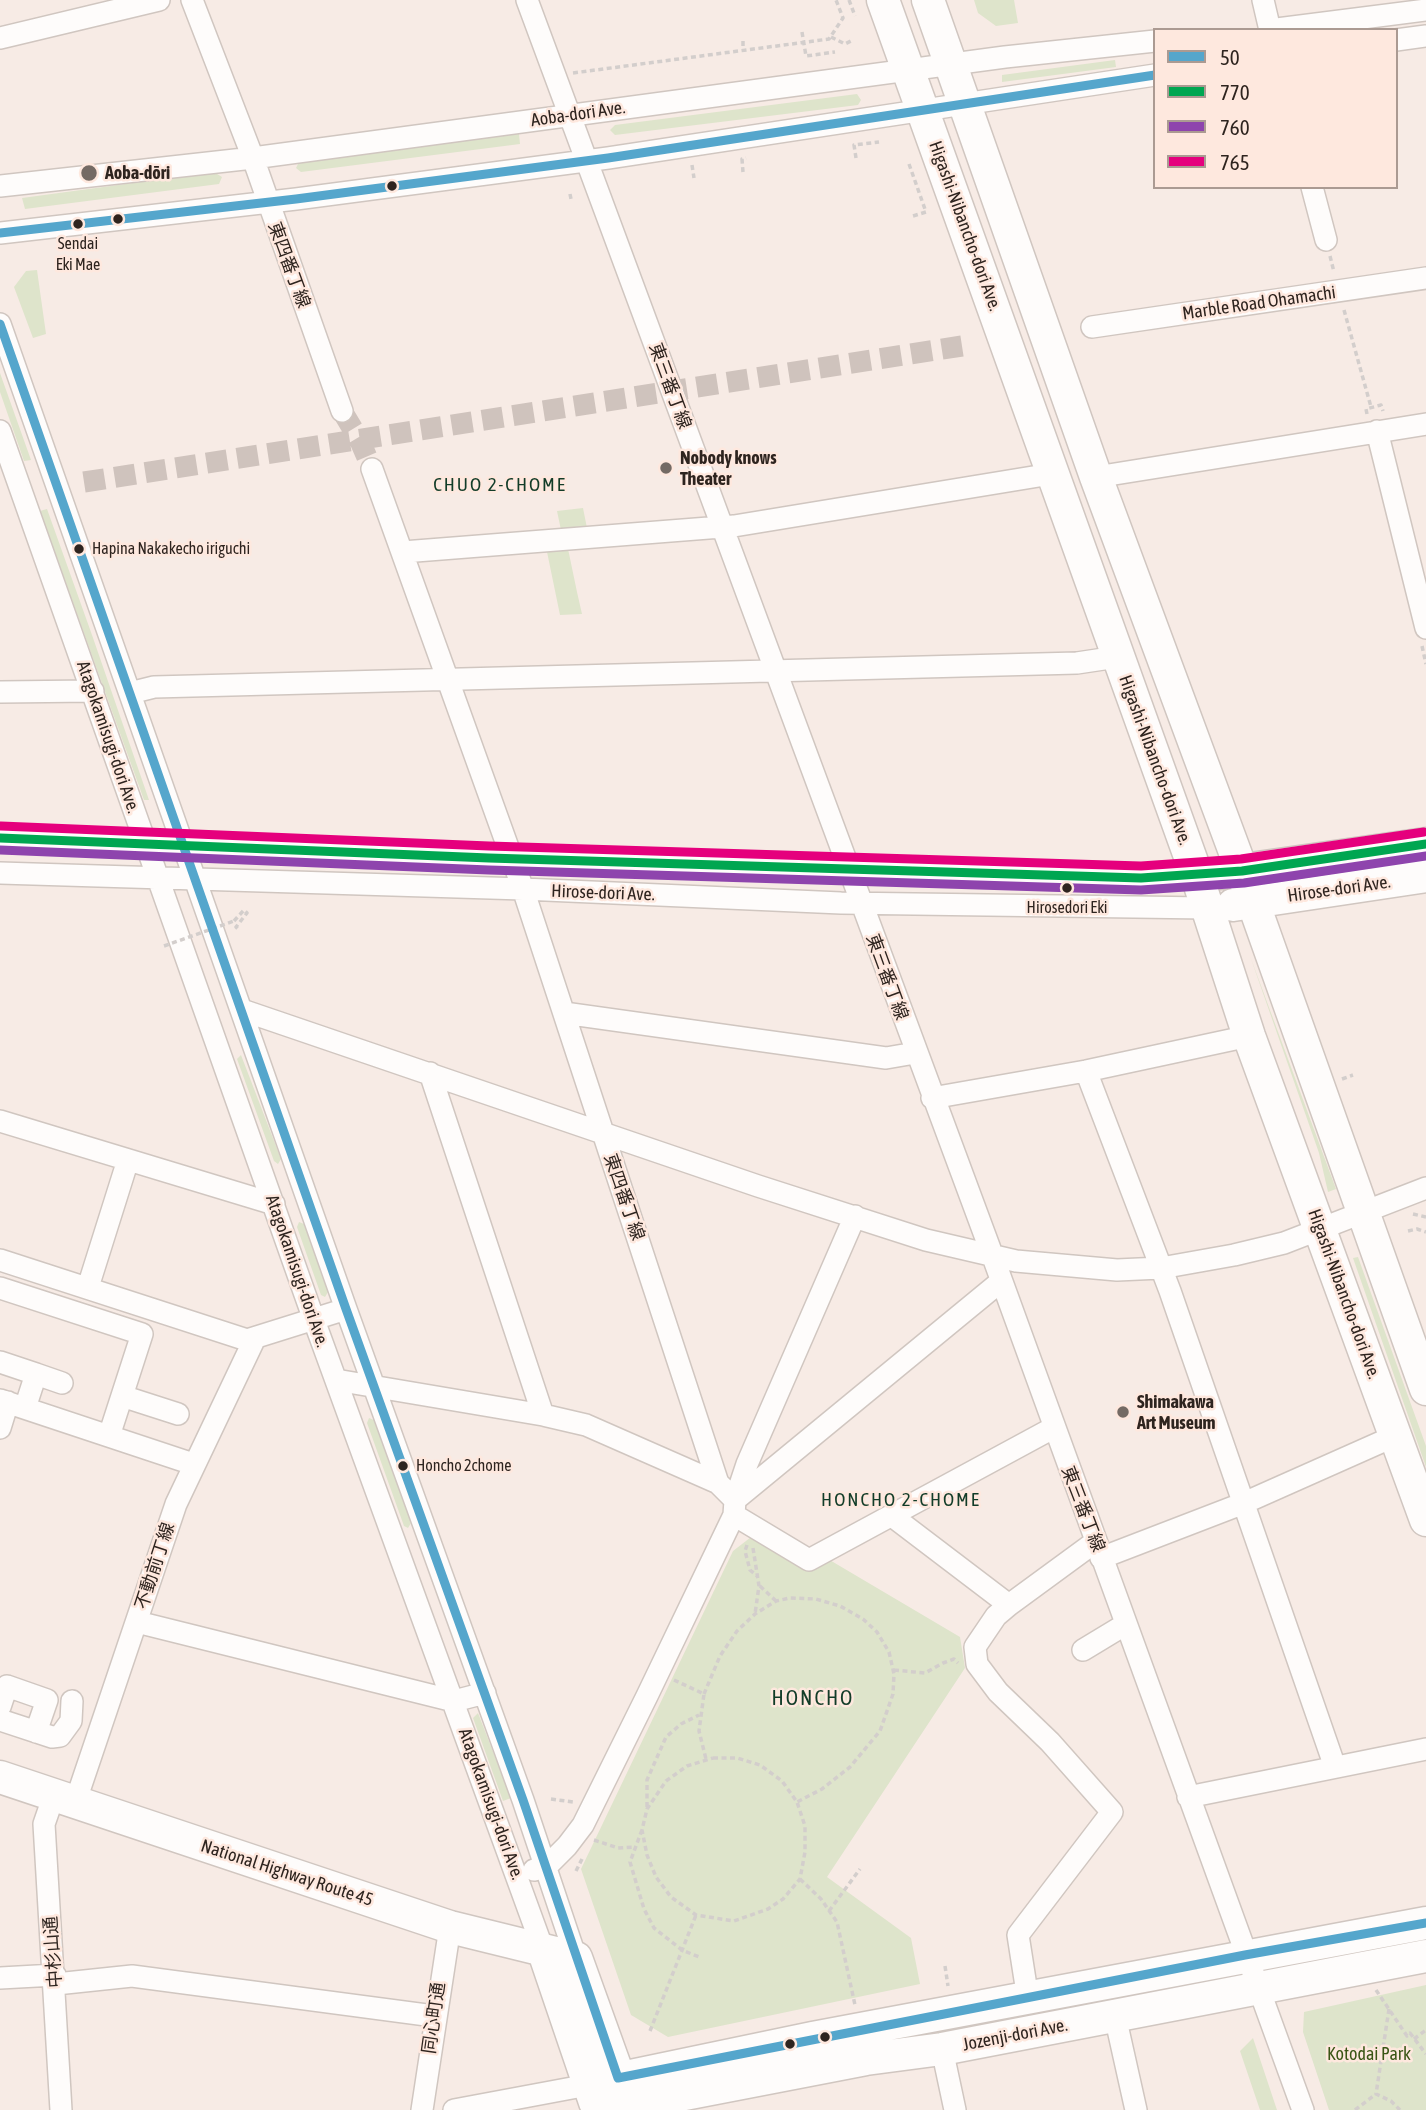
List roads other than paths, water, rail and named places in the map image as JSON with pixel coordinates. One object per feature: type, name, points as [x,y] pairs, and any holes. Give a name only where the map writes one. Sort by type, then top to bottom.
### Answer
[{"type":"highway","name":"Higashi-Nibancho-dori Ave.","points":[[883,0],[1197,876],[1249,1036],[1426,1520]]},
{"type":"highway","points":[[928,0],[953,64],[1096,477],[1253,902],[1426,1389]]},
{"type":"highway","name":"Hirose-dori Ave.","points":[[1197,876],[1426,844]]},
{"type":"highway","name":"Hirose-dori Ave.","points":[[1207,908],[1426,876]]},
{"type":"highway","name":"National Highway Route 45","points":[[0,1777],[450,1927],[576,1958]]},
{"type":"highway","name":"Jozenji-dori Ave.","points":[[611,2100],[813,2038],[1426,1923]]},
{"type":"highway","name":"Atagokamisugi-dori Ave.","points":[[544,1952],[611,2100]]},
{"type":"highway","name":"Jozenji-dori Ave.","points":[[611,2100],[943,2049],[1426,1955]]},
{"type":"highway","name":"Atagokamisugi-dori Ave.","points":[[576,1958],[611,2100]]},
{"type":"street","points":[[0,37],[159,0]]},
{"type":"street","name":"東四番丁線","points":[[192,0],[253,158],[342,411]]},
{"type":"street","name":"東三番丁線","points":[[527,0],[915,1053],[993,1257],[1303,2110]]},
{"type":"street","points":[[1263,0],[1270,28]]},
{"type":"street","points":[[1286,28],[1426,10]]},
{"type":"street","points":[[1398,40],[1426,36]]},
{"type":"street","name":"Aoba-dori Ave.","points":[[0,186],[253,158],[1109,43],[1153,41]]},
{"type":"street","points":[[0,233],[587,161],[1153,75]]},
{"type":"street","points":[[1313,189],[1326,240]]},
{"type":"street","name":"Marble Road Ohamachi","points":[[1092,327],[1426,278]]},
{"type":"street","name":"Atagokamisugi-dori Ave.","points":[[0,324],[346,1309],[485,1693],[576,1958]]},
{"type":"street","points":[[1096,477],[1377,417],[1426,424]]},
{"type":"street","points":[[1377,417],[1420,575],[1426,628]]},
{"type":"street","name":"Atagokamisugi-dori Ave.","points":[[0,431],[314,1320],[544,1952]]},
{"type":"street","points":[[372,469],[512,858]]},
{"type":"street","points":[[403,552],[720,526],[1051,474]]},
{"type":"street","points":[[130,693],[154,688],[446,678],[1077,663],[1118,657]]},
{"type":"street","points":[[0,692],[93,691]]},
{"type":"street","name":"Hirose-dori Ave.","points":[[0,838],[847,869],[1141,878],[1197,876]]},
{"type":"street","name":"東四番丁線","points":[[512,858],[716,1469],[718,1483]]},
{"type":"street","name":"Hirose-dori Ave.","points":[[0,873],[523,889],[860,903],[1207,908]]},
{"type":"street","points":[[242,1010],[926,1240],[993,1257],[1077,1268],[1161,1268],[1284,1243],[1426,1188]]},
{"type":"street","points":[[564,1013],[886,1058],[915,1053]]},
{"type":"street","points":[[932,1098],[1249,1036]]},
{"type":"street","points":[[1086,1070],[1161,1268],[1335,1767]]},
{"type":"street","points":[[430,1073],[543,1415]]},
{"type":"street","points":[[0,1121],[274,1204]]},
{"type":"street","points":[[88,1287],[128,1160]]},
{"type":"street","points":[[517,1876],[546,1867],[568,1846],[583,1825],[734,1507],[747,1464],[855,1216]]},
{"type":"street","points":[[0,1260],[247,1340],[346,1309]]},
{"type":"street","points":[[734,1507],[1000,1282]]},
{"type":"street","points":[[0,1288],[142,1334],[109,1436]]},
{"type":"street","name":"不動前丁線","points":[[64,1799],[137,1622],[176,1504],[255,1338]]},
{"type":"street","points":[[0,1362],[62,1383]]},
{"type":"street","points":[[0,1428],[11,1403],[36,1374]]},
{"type":"street","points":[[336,1380],[543,1415],[586,1425],[718,1483],[734,1507],[809,1560],[1053,1428]]},
{"type":"street","points":[[122,1396],[178,1414]]},
{"type":"street","points":[[11,1403],[193,1464]]},
{"type":"street","points":[[1028,1999],[1018,1935],[1112,1812],[1050,1742],[998,1692],[977,1664],[975,1647],[996,1616],[1009,1605],[1098,1550],[1244,1503],[1397,1435]]},
{"type":"street","points":[[892,1516],[1009,1605]]},
{"type":"street","points":[[137,1622],[454,1702],[485,1693]]},
{"type":"street","points":[[1083,1650],[1126,1624]]},
{"type":"street","points":[[0,1707],[7,1686],[47,1700],[36,1732]]},
{"type":"street","points":[[0,1720],[36,1732],[60,1736],[71,1721],[72,1701]]},
{"type":"street","points":[[1188,1797],[1426,1749]]},
{"type":"street","name":"中杉山通","points":[[61,2110],[44,1824],[64,1799]]},
{"type":"street","name":"同心町通","points":[[422,2110],[434,2015],[450,1927]]},
{"type":"street","points":[[0,1978],[55,1980],[132,1976],[434,2015]]},
{"type":"street","points":[[1115,2016],[1136,2110]]},
{"type":"street","points":[[943,2049],[955,2110]]},
{"type":"street","name":"Jozenji-dori Ave.","points":[[454,2110],[611,2100]]},
{"type":"tunnel","points":[[84,482],[962,346]]},
{"type":"tunnel","points":[[342,411],[360,441],[372,469]]},
{"type":"place","name":"Aoba-dōri","points":[[89,173]]},
{"type":"place","name":"Sendai Eki Mae","points":[[78,224]]},
{"type":"place","name":"Nobody knows Theater","points":[[666,468]]},
{"type":"place","name":"Hapina Nakakecho iriguchi","points":[[79,549]]},
{"type":"place","name":"Hirosedori Eki","points":[[1067,888]]},
{"type":"place","name":"Shimakawa Art Museum","points":[[1123,1412]]},
{"type":"place","name":"Honcho 2chome","points":[[403,1466]]},
{"type":"district","name":"CHUO 2-CHOME","points":[[500,485]]},
{"type":"district","name":"HONCHO 2-CHOME","points":[[901,1500]]},
{"type":"district","name":"HONCHO","points":[[813,1698]]},
{"type":"park label","name":"Kotodai Park","points":[[1369,2054]]}]
